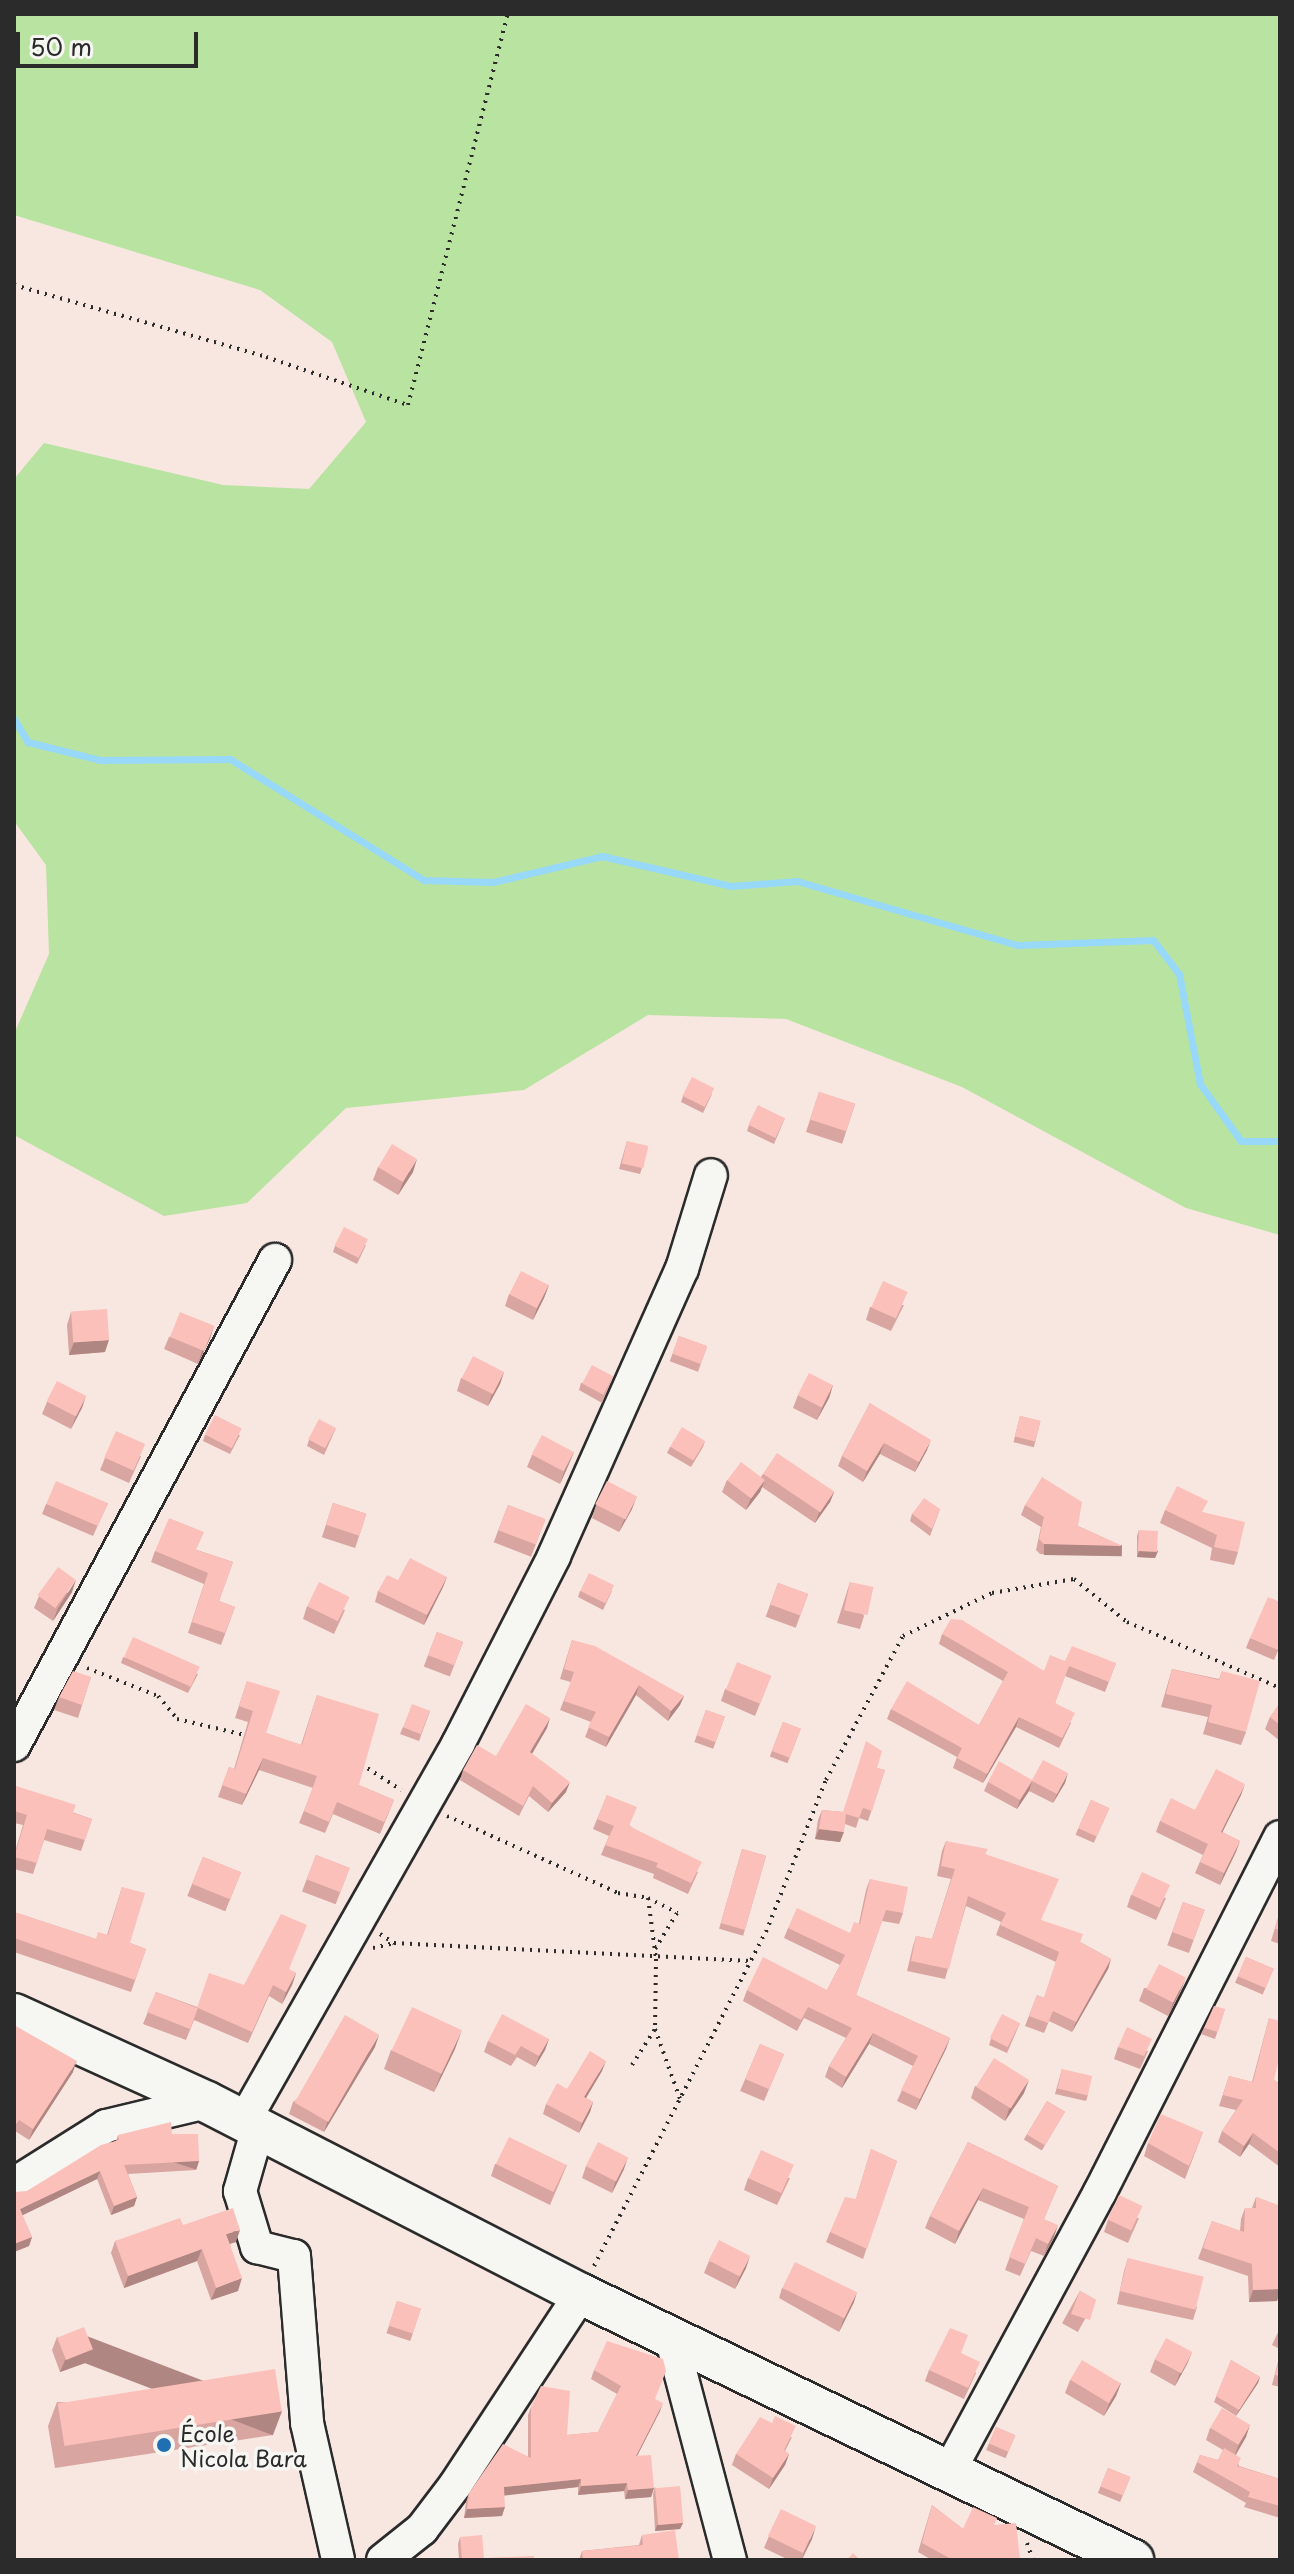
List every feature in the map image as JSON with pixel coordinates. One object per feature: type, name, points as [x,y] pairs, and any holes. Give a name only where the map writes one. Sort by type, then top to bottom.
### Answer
[{"type":"main road","points":[[14,2014],[207,2102],[581,2294],[1133,2560]]},
{"type":"street","points":[[338,2560],[307,2423],[294,2256],[257,2247],[240,2191],[251,2125],[554,1556],[682,1269],[711,1175]]},
{"type":"street","points":[[14,1745],[275,1260]]},
{"type":"street","points":[[948,2473],[1100,2192],[1280,1837]]},
{"type":"street","points":[[14,2184],[106,2126],[207,2102]]},
{"type":"street","points":[[383,2560],[422,2529],[456,2484],[581,2294]]},
{"type":"street","points":[[671,2337],[730,2560]]},
{"type":"path","points":[[14,285],[266,357],[408,405],[508,14]]},
{"type":"path","points":[[581,2294],[751,1961],[826,1780],[903,1636],[992,1593],[1074,1579],[1127,1622],[1280,1688]]},
{"type":"path","points":[[59,1657],[158,1696],[177,1719],[254,1737]]},
{"type":"path","points":[[354,1760],[423,1805],[618,1893],[648,1898],[677,1913],[655,1949]]},
{"type":"path","points":[[648,1898],[656,1959],[655,2029],[680,2099]]},
{"type":"path","points":[[358,1920],[394,1943],[656,1959],[751,1961]]},
{"type":"path","points":[[632,2065],[655,2029]]},
{"type":"green space","points":[[14,14],[1280,14],[1280,1235],[1186,1208],[962,1087],[786,1019],[648,1015],[524,1090],[346,1108],[247,1203],[164,1216],[14,1135],[14,1034],[49,954],[46,865],[14,821],[14,479],[44,443],[223,485],[309,489],[366,422],[332,342],[260,290],[14,215]]},
{"type":"building","points":[[692,1077],[714,1088],[705,1107],[682,1096]]},
{"type":"building","points":[[819,1092],[855,1104],[846,1131],[810,1120]]},
{"type":"building","points":[[758,1105],[785,1118],[775,1138],[748,1125]]},
{"type":"building","points":[[627,1141],[648,1146],[643,1168],[622,1163]]},
{"type":"building","points":[[392,1144],[417,1159],[403,1182],[378,1167]]},
{"type":"building","points":[[344,1227],[368,1239],[359,1258],[334,1246]]},
{"type":"building","points":[[521,1271],[549,1285],[537,1308],[509,1294]]},
{"type":"building","points":[[883,1281],[908,1292],[896,1318],[871,1307]]},
{"type":"building","points":[[107,1309],[109,1340],[73,1342],[71,1312]]},
{"type":"building","points":[[180,1312],[214,1326],[204,1351],[170,1337]]},
{"type":"building","points":[[679,1336],[707,1346],[701,1364],[673,1354]]},
{"type":"building","points":[[473,1356],[504,1372],[493,1394],[462,1378]]},
{"type":"building","points":[[592,1365],[613,1376],[603,1395],[582,1384]]},
{"type":"building","points":[[809,1373],[833,1385],[822,1408],[798,1395]]},
{"type":"building","points":[[57,1381],[86,1396],[76,1416],[47,1401]]},
{"type":"building","points":[[870,1403],[931,1440],[919,1462],[884,1443],[867,1471],[842,1456]]},
{"type":"building","points":[[215,1415],[242,1429],[232,1448],[205,1435]]},
{"type":"building","points":[[1020,1416],[1040,1421],[1035,1441],[1015,1436]]},
{"type":"building","points":[[319,1419],[336,1428],[325,1448],[308,1439]]},
{"type":"building","points":[[682,1427],[705,1441],[693,1461],[670,1447]]},
{"type":"building","points":[[116,1431],[145,1444],[133,1471],[104,1457]]},
{"type":"building","points":[[542,1435],[574,1452],[563,1471],[532,1454]]},
{"type":"building","points":[[777,1453],[834,1492],[820,1512],[763,1474]]},
{"type":"building","points":[[741,1462],[765,1480],[751,1498],[727,1480]]},
{"type":"building","points":[[1042,1477],[1082,1502],[1078,1526],[1122,1546],[1044,1544],[1039,1539],[1044,1517],[1025,1505]]},
{"type":"building","points":[[56,1481],[108,1503],[98,1526],[46,1504]]},
{"type":"building","points":[[607,1481],[637,1496],[625,1520],[595,1504]]},
{"type":"building","points":[[1177,1486],[1208,1501],[1202,1512],[1245,1522],[1238,1552],[1214,1547],[1217,1535],[1165,1510]]},
{"type":"building","points":[[924,1498],[940,1509],[932,1529],[912,1514]]},
{"type":"building","points":[[333,1503],[366,1514],[359,1536],[326,1525]]},
{"type":"building","points":[[508,1505],[545,1519],[536,1545],[498,1530]]},
{"type":"building","points":[[169,1518],[204,1532],[196,1550],[233,1562],[219,1601],[235,1607],[225,1633],[192,1622],[208,1573],[155,1551]]},
{"type":"building","points":[[1139,1530],[1158,1531],[1157,1552],[1138,1551]]},
{"type":"building","points":[[410,1558],[447,1577],[427,1615],[378,1591],[387,1575],[398,1580]]},
{"type":"building","points":[[58,1567],[76,1580],[55,1608],[37,1595]]},
{"type":"building","points":[[589,1573],[614,1585],[605,1603],[580,1591]]},
{"type":"building","points":[[319,1582],[350,1597],[338,1621],[307,1606]]},
{"type":"building","points":[[850,1582],[873,1587],[867,1615],[844,1610]]},
{"type":"building","points":[[778,1583],[808,1594],[800,1616],[770,1605]]},
{"type":"building","points":[[1268,1597],[1280,1602],[1278,1650],[1250,1638]]},
{"type":"building","points":[[951,1619],[962,1620],[1044,1671],[1050,1655],[1065,1661],[1072,1646],[1116,1663],[1109,1682],[1069,1666],[1055,1703],[1075,1713],[1062,1738],[1019,1717],[987,1774],[957,1758],[962,1748],[891,1709],[907,1681],[979,1725],[1008,1672],[942,1634]]},
{"type":"building","points":[[437,1632],[463,1642],[454,1665],[428,1655]]},
{"type":"building","points":[[133,1637],[200,1667],[191,1687],[124,1657]]},
{"type":"building","points":[[572,1640],[595,1646],[684,1696],[671,1711],[639,1685],[609,1737],[588,1727],[596,1712],[564,1701],[574,1672],[564,1669]]},
{"type":"building","points":[[737,1662],[771,1676],[760,1704],[726,1690]]},
{"type":"building","points":[[1172,1669],[1219,1680],[1222,1671],[1260,1681],[1246,1732],[1208,1722],[1212,1705],[1166,1694]]},
{"type":"building","points":[[73,1671],[91,1677],[82,1705],[59,1697]]},
{"type":"building","points":[[247,1681],[280,1691],[266,1733],[302,1745],[317,1695],[379,1714],[359,1785],[394,1800],[384,1822],[337,1802],[329,1822],[304,1811],[317,1776],[263,1758],[246,1794],[222,1785],[229,1767],[235,1769],[253,1711],[239,1706]]},
{"type":"building","points":[[1280,1703],[1280,1725],[1270,1717]]},
{"type":"building","points":[[412,1704],[430,1711],[421,1734],[403,1727]]},
{"type":"building","points":[[526,1704],[550,1718],[530,1752],[570,1782],[552,1803],[533,1786],[523,1806],[463,1770],[477,1745],[496,1756]]},
{"type":"building","points":[[706,1710],[725,1717],[716,1742],[697,1735]]},
{"type":"building","points":[[783,1722],[801,1729],[790,1758],[772,1751]]},
{"type":"building","points":[[866,1741],[882,1751],[877,1768],[885,1770],[872,1811],[863,1808],[859,1818],[846,1814],[844,1832],[819,1829],[822,1810],[843,1812]]},
{"type":"building","points":[[1043,1760],[1068,1773],[1057,1794],[1032,1781],[1020,1800],[988,1782],[999,1761],[1032,1780]]},
{"type":"building","points":[[1216,1769],[1245,1784],[1221,1832],[1240,1841],[1224,1873],[1200,1862],[1208,1844],[1160,1821],[1171,1798],[1195,1810]]},
{"type":"building","points":[[16,1786],[76,1805],[73,1813],[92,1819],[85,1840],[47,1829],[37,1863],[14,1857],[27,1815],[14,1811]]},
{"type":"building","points":[[607,1795],[637,1807],[629,1826],[702,1862],[691,1883],[656,1867],[658,1863],[605,1845],[614,1826],[597,1819]]},
{"type":"building","points":[[1091,1800],[1109,1808],[1097,1836],[1078,1828]]},
{"type":"building","points":[[946,1841],[988,1849],[985,1854],[1059,1879],[1041,1920],[1083,1934],[1080,1942],[1111,1959],[1076,2022],[1053,2011],[1048,2023],[1029,2016],[1037,1995],[1044,1998],[1059,1952],[1000,1925],[1006,1913],[968,1896],[949,1969],[911,1961],[916,1936],[932,1939],[955,1869],[941,1866]]},
{"type":"building","points":[[742,1849],[766,1856],[745,1930],[721,1923]]},
{"type":"building","points":[[316,1855],[350,1868],[340,1892],[307,1879]]},
{"type":"building","points":[[203,1857],[241,1872],[230,1899],[192,1884]]},
{"type":"building","points":[[1142,1872],[1170,1885],[1160,1908],[1131,1895]]},
{"type":"building","points":[[870,1879],[908,1887],[903,1913],[886,1910],[856,1995],[950,2038],[920,2099],[901,2090],[918,2056],[873,2033],[846,2077],[829,2066],[852,2028],[808,2007],[801,2020],[747,1990],[763,1957],[827,1990],[845,1955],[788,1928],[797,1908],[850,1933],[854,1922],[860,1924]]},
{"type":"building","points":[[122,1887],[145,1893],[130,1943],[146,1949],[135,1980],[14,1938],[14,1912],[96,1939],[98,1932],[108,1935]]},
{"type":"building","points":[[1183,1902],[1205,1910],[1194,1940],[1172,1932]]},
{"type":"building","points":[[1280,1913],[1280,1930],[1275,1929]]},
{"type":"building","points":[[281,1914],[307,1925],[289,1969],[296,1973],[286,1992],[273,1985],[252,2032],[198,2008],[190,2029],[147,2012],[156,1992],[197,2008],[209,1973],[244,1985]]},
{"type":"building","points":[[1246,1957],[1274,1969],[1265,1988],[1238,1976]]},
{"type":"building","points":[[1159,1964],[1186,1978],[1173,2003],[1146,1989]]},
{"type":"building","points":[[1214,2006],[1225,2009],[1218,2032],[1204,2028]]},
{"type":"building","points":[[412,2007],[462,2030],[442,2074],[392,2051]]},
{"type":"building","points":[[502,2014],[549,2039],[539,2056],[521,2046],[515,2055],[488,2041]]},
{"type":"building","points":[[1002,2014],[1020,2023],[1008,2047],[990,2038]]},
{"type":"building","points":[[345,2015],[379,2034],[328,2122],[294,2102]]},
{"type":"building","points":[[1269,2018],[1280,2021],[1280,2054],[1274,2080],[1280,2084],[1280,2153],[1253,2133],[1244,2146],[1222,2131],[1243,2100],[1223,2095],[1229,2076],[1253,2082]]},
{"type":"building","points":[[14,2025],[77,2061],[33,2129],[19,2120],[14,2127]]},
{"type":"building","points":[[1127,2027],[1152,2039],[1144,2056],[1118,2047]]},
{"type":"building","points":[[760,2044],[784,2054],[769,2089],[745,2079]]},
{"type":"building","points":[[590,2051],[606,2061],[584,2097],[593,2102],[582,2123],[546,2104],[557,2083],[567,2089]]},
{"type":"building","points":[[994,2058],[1029,2080],[1011,2109],[976,2087]]},
{"type":"building","points":[[1062,2069],[1092,2076],[1088,2095],[1058,2088]]},
{"type":"building","points":[[1047,2101],[1065,2112],[1045,2145],[1027,2134]]},
{"type":"building","points":[[1161,2114],[1203,2132],[1189,2166],[1148,2143]]},
{"type":"building","points":[[171,2122],[172,2134],[198,2134],[199,2161],[124,2165],[137,2197],[114,2206],[100,2171],[20,2209],[32,2237],[14,2244],[14,2192],[27,2191],[101,2145],[119,2140],[118,2135]]},
{"type":"building","points":[[509,2137],[567,2165],[553,2192],[496,2164]]},
{"type":"building","points":[[598,2142],[628,2157],[616,2181],[586,2166]]},
{"type":"building","points":[[968,2142],[1058,2186],[1044,2219],[1058,2225],[1048,2244],[1036,2238],[1025,2264],[1009,2257],[1029,2207],[983,2188],[959,2231],[930,2216]]},
{"type":"building","points":[[871,2149],[897,2161],[867,2249],[830,2232],[845,2197],[856,2199]]},
{"type":"building","points":[[761,2150],[794,2165],[781,2193],[748,2178]]},
{"type":"building","points":[[1119,2195],[1143,2206],[1131,2230],[1108,2219]]},
{"type":"building","points":[[1256,2197],[1280,2206],[1280,2289],[1253,2290],[1252,2264],[1203,2248],[1212,2221],[1244,2232],[1245,2208],[1256,2208]]},
{"type":"building","points":[[233,2208],[240,2230],[226,2234],[242,2278],[216,2288],[202,2249],[128,2276],[115,2241],[180,2218],[183,2225]]},
{"type":"building","points":[[719,2240],[750,2256],[740,2276],[709,2260]]},
{"type":"building","points":[[1128,2258],[1204,2277],[1195,2310],[1120,2291]]},
{"type":"building","points":[[795,2262],[857,2292],[844,2318],[782,2288]]},
{"type":"building","points":[[1080,2291],[1096,2300],[1090,2320],[1071,2314]]},
{"type":"building","points":[[397,2301],[421,2309],[413,2333],[389,2326]]},
{"type":"building","points":[[84,2327],[93,2349],[66,2360],[57,2338]]},
{"type":"building","points":[[950,2328],[968,2335],[961,2353],[980,2362],[968,2388],[929,2370]]},
{"type":"building","points":[[1166,2338],[1192,2352],[1181,2373],[1155,2359]]},
{"type":"building","points":[[607,2341],[663,2359],[666,2371],[655,2399],[663,2403],[636,2456],[651,2455],[654,2488],[628,2490],[627,2483],[581,2486],[581,2479],[504,2487],[505,2507],[467,2509],[469,2493],[503,2444],[531,2458],[531,2407],[541,2386],[570,2391],[567,2435],[598,2432],[621,2386],[594,2370]]},
{"type":"building","points":[[1280,2357],[1280,2376],[1275,2375]]},
{"type":"building","points":[[1082,2360],[1121,2383],[1109,2403],[1070,2380]]},
{"type":"building","points":[[1231,2360],[1260,2377],[1239,2410],[1216,2396]]},
{"type":"building","points":[[275,2369],[282,2411],[64,2446],[58,2403]]},
{"type":"building","points":[[1222,2408],[1250,2425],[1238,2445],[1210,2428]]},
{"type":"building","points":[[775,2416],[796,2426],[784,2450],[789,2454],[773,2478],[736,2454],[760,2417],[772,2423]]},
{"type":"building","points":[[996,2427],[1015,2435],[1008,2452],[989,2444]]},
{"type":"building","points":[[1224,2448],[1241,2458],[1237,2466],[1280,2479],[1280,2506],[1248,2497],[1250,2492],[1197,2462],[1200,2455],[1218,2460]]},
{"type":"building","points":[[1108,2468],[1130,2477],[1123,2496],[1101,2487]]},
{"type":"building","points":[[680,2486],[683,2523],[658,2525],[655,2488]]},
{"type":"building","points":[[932,2505],[963,2529],[973,2507],[997,2518],[994,2525],[1016,2523],[1020,2560],[953,2560],[922,2543]]},
{"type":"building","points":[[781,2509],[816,2526],[803,2553],[768,2536]]},
{"type":"building","points":[[675,2530],[679,2560],[583,2560],[582,2551],[643,2545],[642,2535]]},
{"type":"building","points":[[482,2535],[484,2558],[534,2556],[534,2560],[462,2560],[460,2537]]},
{"type":"building","points":[[853,2553],[860,2560],[847,2560]]},
{"type":"waterway","points":[[14,719],[28,742],[100,760],[230,759],[424,880],[493,882],[602,856],[731,886],[797,881],[1018,945],[1153,940],[1179,974],[1200,1084],[1241,1141],[1280,1141]]},
{"type":"place","name":"École Nicola Bara","points":[[164,2445]]}]
